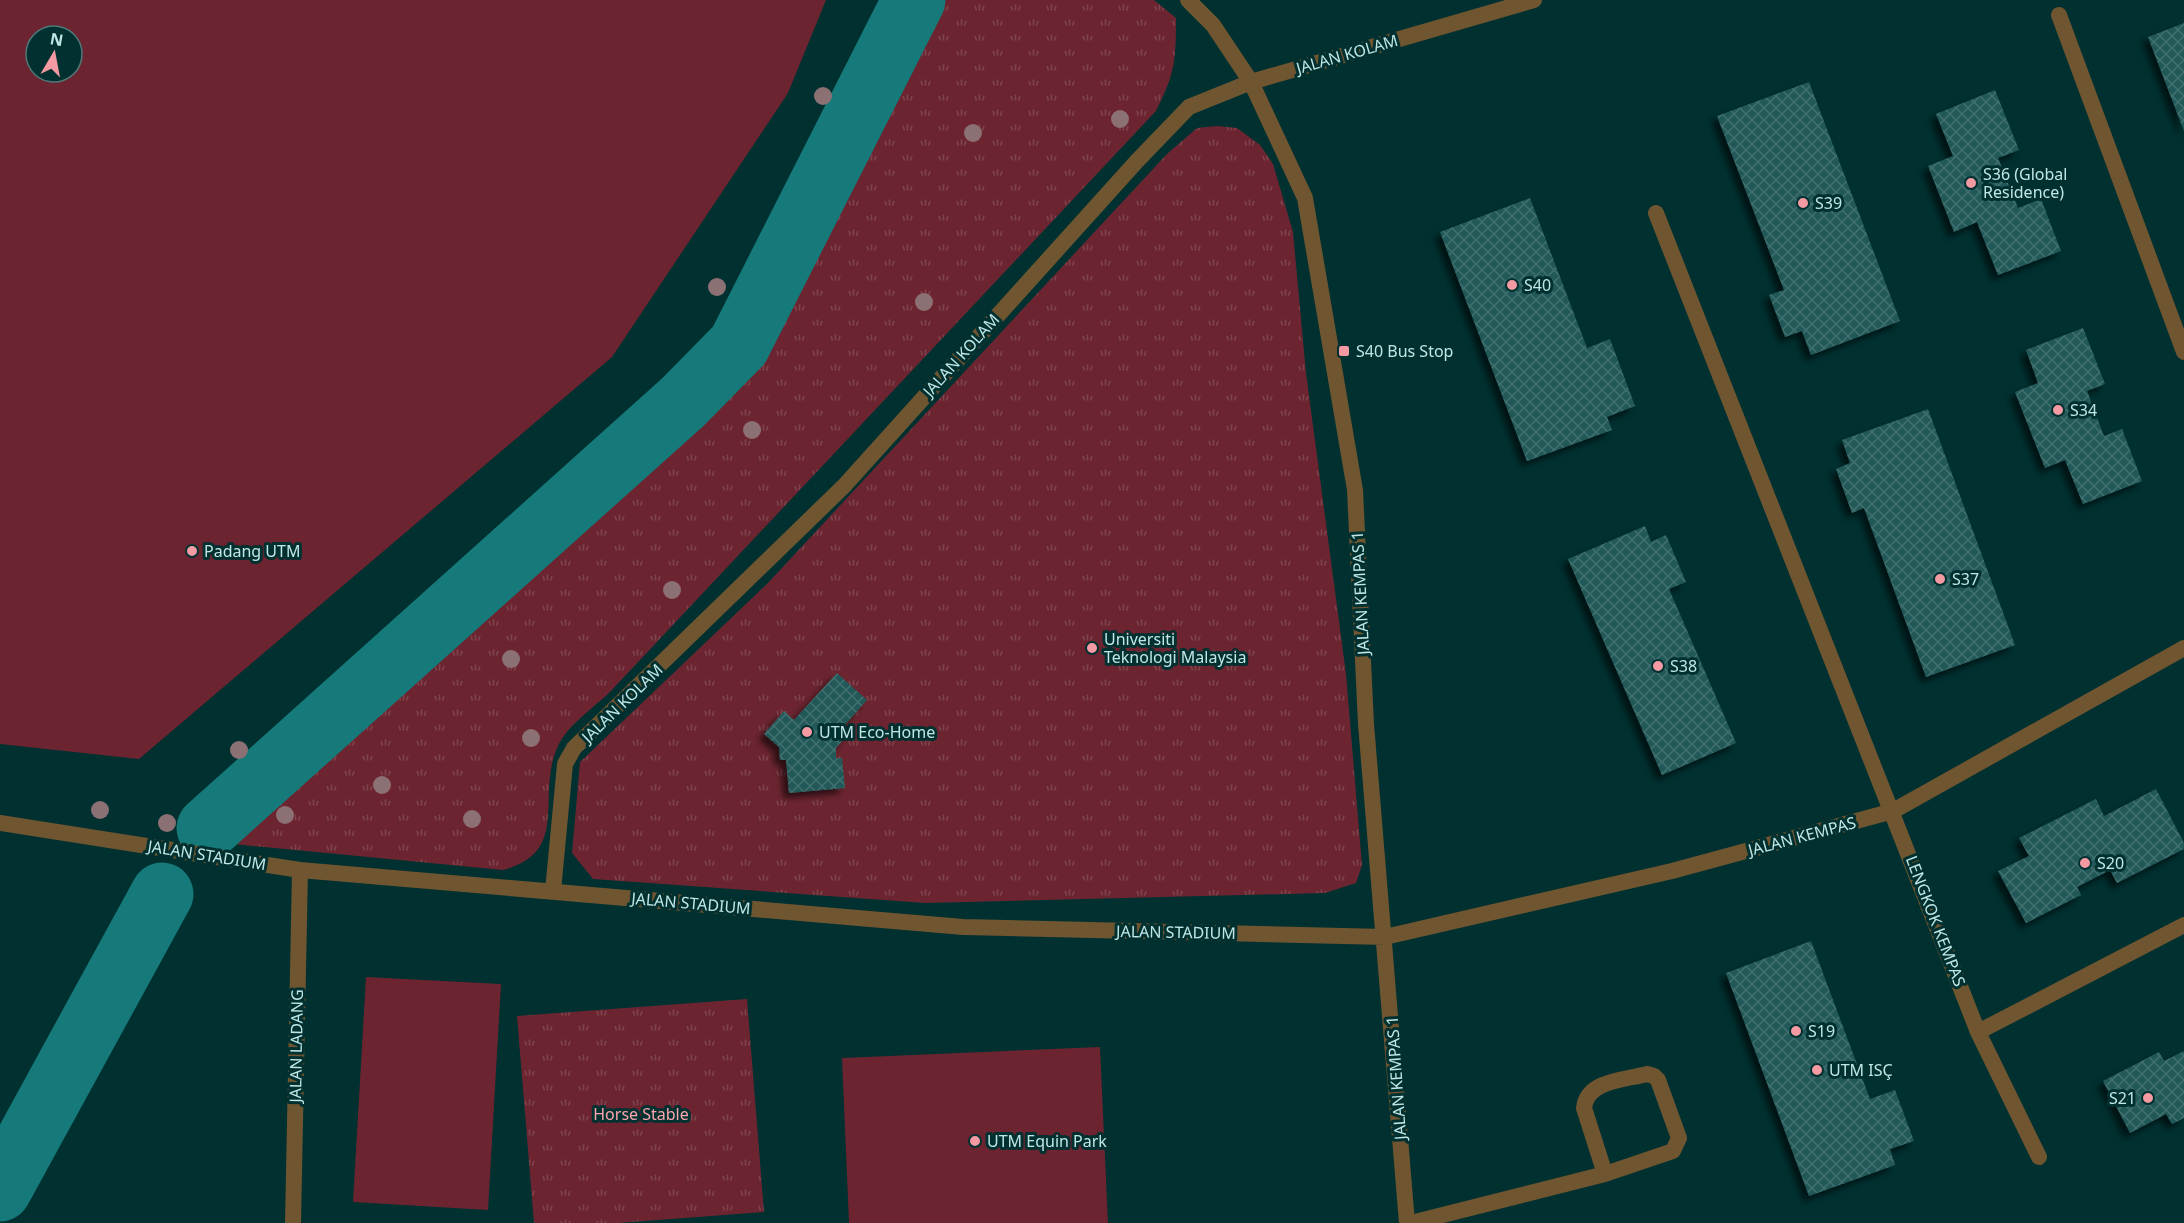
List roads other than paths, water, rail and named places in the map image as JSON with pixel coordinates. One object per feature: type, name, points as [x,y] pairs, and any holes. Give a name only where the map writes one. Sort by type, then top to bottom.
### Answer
[{"type":"street","name":"JALAN KEMPAS 1","points":[[1188,0],[1214,25],[1251,82],[1305,198],[1355,490],[1366,724],[1409,1223]]},
{"type":"street","name":"JALAN KOLAM","points":[[553,891],[565,765],[574,748],[844,486],[1137,161],[1189,107],[1251,82],[1534,0]]},
{"type":"street","points":[[2059,15],[2184,352]]},
{"type":"street","name":"LENGKOK KEMPAS","points":[[1656,213],[1978,1032],[2039,1157]]},
{"type":"street","name":"JALAN KEMPAS","points":[[1385,937],[1672,871],[1893,811],[2184,648]]},
{"type":"street","name":"JALAN STADIUM","points":[[0,823],[300,870],[963,927],[1385,937]]},
{"type":"street","name":"JALAN LADANG","points":[[293,1223],[300,870]]},
{"type":"street","points":[[1978,1032],[2184,925]]},
{"type":"street","points":[[1409,1223],[1605,1174],[1673,1151],[1679,1138],[1658,1080],[1654,1076],[1647,1074],[1596,1087],[1585,1098],[1584,1108],[1605,1174]]},
{"type":"waterway","points":[[208,828],[683,402],[739,345],[914,0]]},
{"type":"waterway","points":[[0,1190],[162,894]]},
{"type":"place","name":"S36 (Global Residence)","points":[[1971,183]]},
{"type":"place","name":"S39","points":[[1803,203]]},
{"type":"place","name":"S40","points":[[1512,285]]},
{"type":"place","name":"S40 Bus Stop","points":[[1344,351]]},
{"type":"place","name":"S34","points":[[2058,410]]},
{"type":"place","name":"Padang UTM","points":[[192,551]]},
{"type":"place","name":"S37","points":[[1940,579]]},
{"type":"place","name":"Universiti Teknologi Malaysia","points":[[1092,648]]},
{"type":"place","name":"S38","points":[[1658,666]]},
{"type":"place","name":"UTM Eco-Home","points":[[807,732]]},
{"type":"place","name":"S20","points":[[2085,863]]},
{"type":"place","name":"S19","points":[[1796,1031]]},
{"type":"place","name":"UTM ISÇ","points":[[1817,1070]]},
{"type":"place","name":"S21","points":[[2148,1098]]},
{"type":"place","name":"UTM Equin Park","points":[[975,1141]]},
{"type":"park label","name":"Horse Stable","points":[[641,1114]]}]
